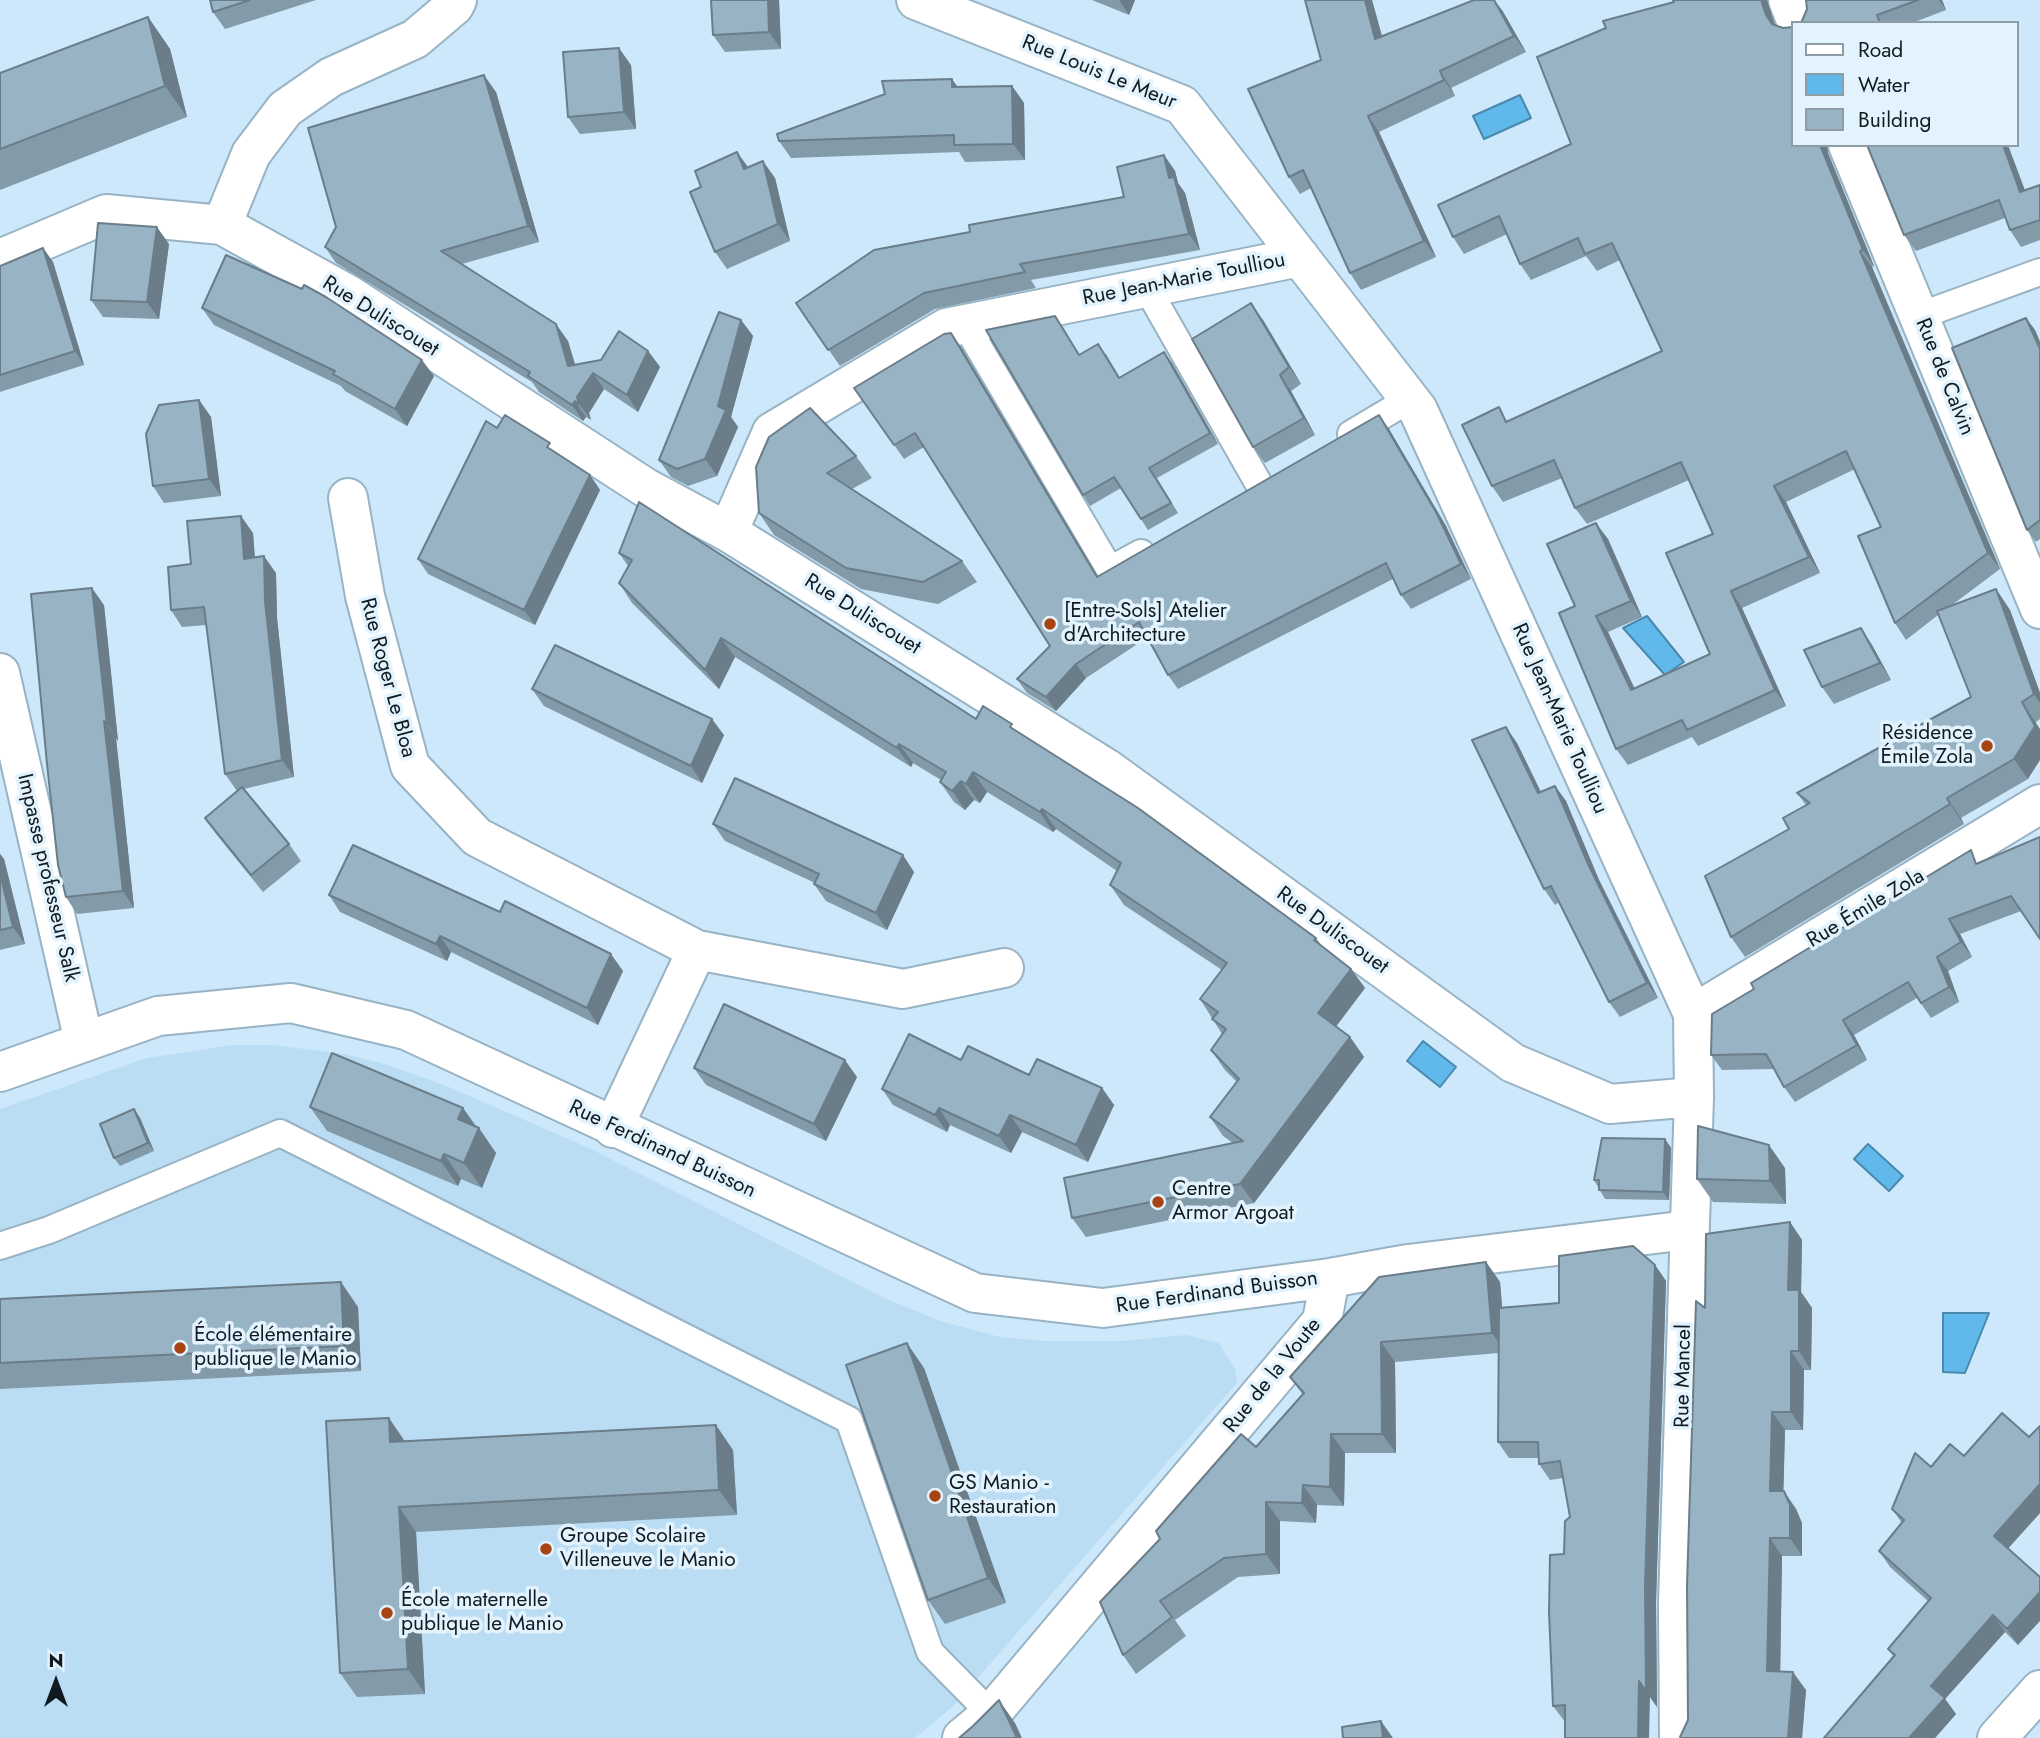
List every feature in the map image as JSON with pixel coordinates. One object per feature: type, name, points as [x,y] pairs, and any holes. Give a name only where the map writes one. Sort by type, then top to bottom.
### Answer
[{"type":"street","points":[[222,225],[251,154],[285,108],[331,77],[415,39],[454,6],[457,0]]},
{"type":"street","name":"Rue Louis Le Meur","points":[[916,0],[1182,105],[1300,257]]},
{"type":"street","points":[[1788,0],[1796,21]]},
{"type":"street","name":"Rue de Calvin","points":[[1849,147],[2040,609]]},
{"type":"street","name":"Rue Duliscouet","points":[[0,259],[106,214],[222,225],[349,295],[646,488],[728,532],[1106,768],[1513,1063],[1610,1104],[1694,1097]]},
{"type":"street","name":"Rue Jean-Marie Toulliou","points":[[728,532],[772,432],[946,328],[1300,257],[1418,410],[1693,1014]]},
{"type":"street","name":"Rue Roger Le Bloa","points":[[348,498],[365,596],[410,766],[477,838],[697,950],[903,989],[1004,968]]},
{"type":"street","name":"Impasse professeur Salk","points":[[0,673],[85,1042]]},
{"type":"street","name":"Rue Émile Zola","points":[[1693,1014],[2040,804]]},
{"type":"street","points":[[614,1128],[697,950]]},
{"type":"street","name":"Rue Ferdinand Buisson","points":[[0,1072],[158,1016],[291,1003],[406,1030],[975,1293],[1102,1308],[1330,1278]]},
{"type":"street","name":"Rue Mancel","points":[[1679,1738],[1678,1603],[1694,1097],[1693,1014]]},
{"type":"street","points":[[1330,1278],[1408,1265],[1688,1230]]},
{"type":"street","name":"Rue de la Voute","points":[[962,1738],[991,1714],[1322,1321],[1330,1278]]},
{"type":"street","points":[[1997,1738],[2040,1690]]},
{"type":"lane","points":[[1919,316],[2040,272]]},
{"type":"lane","points":[[1147,288],[1260,486]]},
{"type":"lane","points":[[965,324],[1110,570],[1168,538]]},
{"type":"lane","points":[[1329,446],[1410,399]]},
{"type":"lane","points":[[1237,499],[1283,473]]},
{"type":"lane","points":[[0,1246],[49,1230],[280,1133],[849,1420],[930,1652],[991,1714]]},
{"type":"shaded area","name":"Groupe Scolaire Villeneuve le Manio","points":[[233,1045],[273,1045],[344,1054],[388,1065],[449,1087],[591,1149],[880,1296],[940,1321],[1000,1337],[1043,1341],[1122,1341],[1186,1335],[1219,1343],[1235,1369],[1237,1383],[952,1707],[915,1738],[0,1738],[0,1109],[147,1058]]},
{"type":"water","points":[[1520,95],[1531,118],[1484,139],[1473,116]]},
{"type":"water","points":[[1647,616],[1684,662],[1665,675],[1623,628]]},
{"type":"water","points":[[1423,1041],[1456,1067],[1440,1087],[1407,1061]]},
{"type":"water","points":[[1868,1144],[1903,1176],[1889,1191],[1854,1159]]},
{"type":"water","points":[[1943,1313],[1989,1313],[1965,1373],[1943,1372]]},
{"type":"building","points":[[210,0],[250,0],[213,12]]},
{"type":"building","points":[[711,0],[768,0],[769,32],[713,35]]},
{"type":"building","points":[[1305,0],[1365,0],[1375,39],[1474,0],[1494,0],[1514,36],[1440,71],[1444,80],[1368,116],[1424,241],[1350,273],[1303,170],[1289,177],[1248,89],[1321,60]]},
{"type":"building","points":[[1673,0],[1761,0],[1772,24],[1783,28],[1792,27],[1792,147],[1821,147],[1863,250],[1860,251],[1988,553],[1895,623],[1858,536],[1881,527],[1846,451],[1774,486],[1809,557],[1731,591],[1775,690],[1687,730],[1682,720],[1616,749],[1559,613],[1575,606],[1547,544],[1596,523],[1631,601],[1596,616],[1631,690],[1710,654],[1666,553],[1713,534],[1681,462],[1575,508],[1554,460],[1492,486],[1462,425],[1499,407],[1506,422],[1662,351],[1612,243],[1585,254],[1578,238],[1520,264],[1499,216],[1453,237],[1438,205],[1571,144],[1537,57],[1606,28],[1603,21],[1674,2]]},
{"type":"building","points":[[1806,0],[1918,0],[1877,15],[1879,21],[1802,21],[1807,9]]},
{"type":"building","points":[[148,17],[165,86],[0,149],[0,73]]},
{"type":"building","points":[[619,48],[624,112],[568,117],[563,52]]},
{"type":"building","points":[[484,75],[528,226],[441,251],[556,324],[568,366],[601,360],[619,331],[648,351],[627,395],[593,373],[577,397],[579,404],[575,401],[572,405],[528,376],[530,372],[325,247],[336,227],[308,128]]},
{"type":"building","points":[[952,79],[952,87],[1012,86],[1013,144],[954,145],[954,135],[779,141],[777,134],[885,94],[882,81]]},
{"type":"building","points":[[1868,147],[2004,147],[2020,192],[2040,185],[2040,220],[2010,230],[1999,200],[1904,235]]},
{"type":"building","points":[[737,152],[744,169],[763,161],[778,224],[715,252],[690,192],[701,187],[695,171]]},
{"type":"building","points":[[1164,155],[1169,178],[1174,177],[1189,234],[1020,264],[1025,272],[924,293],[828,350],[796,303],[874,250],[970,232],[969,225],[1124,197],[1117,167]]},
{"type":"building","points":[[98,223],[157,227],[147,302],[91,300]]},
{"type":"building","points":[[43,248],[75,351],[0,375],[0,266]]},
{"type":"building","points":[[226,255],[302,289],[304,285],[422,360],[395,409],[333,374],[335,371],[202,308]]},
{"type":"building","points":[[1251,303],[1289,367],[1280,375],[1304,418],[1253,447],[1192,339]]},
{"type":"building","points":[[719,312],[741,320],[718,406],[726,410],[705,459],[677,469],[659,460]]},
{"type":"building","points":[[1055,316],[1079,355],[1098,344],[1119,378],[1164,352],[1210,433],[1149,468],[1171,503],[1141,519],[1114,477],[1083,495],[986,330]]},
{"type":"building","points":[[2026,318],[2040,349],[2040,520],[2027,530],[1952,348]]},
{"type":"building","points":[[951,333],[1097,577],[1379,415],[1436,512],[1461,564],[1401,595],[1386,563],[1168,675],[1139,622],[1076,664],[1046,697],[1017,679],[1050,646],[915,433],[894,445],[854,388],[944,334]]},
{"type":"building","points":[[199,400],[209,479],[153,486],[146,434],[159,405]]},
{"type":"building","points":[[810,408],[856,456],[827,473],[962,561],[923,582],[846,568],[759,513],[756,467],[769,437]]},
{"type":"building","points":[[505,415],[550,443],[547,447],[590,475],[524,610],[418,559],[486,421],[497,428]]},
{"type":"building","points":[[639,502],[976,719],[983,706],[1012,724],[1010,727],[1138,808],[1316,938],[1314,940],[1351,969],[1318,1013],[1350,1037],[1240,1184],[1072,1218],[1064,1178],[1243,1141],[1210,1117],[1239,1079],[1211,1050],[1226,1029],[1212,1019],[1218,1012],[1200,999],[1227,963],[1110,885],[1121,863],[1042,809],[1040,812],[973,772],[966,784],[961,781],[952,791],[940,782],[946,772],[899,744],[897,748],[721,638],[705,670],[619,583],[632,560],[619,553]]},
{"type":"building","points":[[241,516],[244,559],[264,556],[265,601],[282,760],[225,774],[204,607],[171,610],[168,567],[191,564],[187,521]]},
{"type":"building","points":[[92,588],[123,891],[66,897],[58,865],[31,594]]},
{"type":"building","points":[[1996,589],[2034,694],[2022,702],[2035,726],[2014,759],[1947,798],[1950,804],[1731,937],[1705,876],[1789,829],[1783,818],[1810,803],[1797,793],[1971,697],[1937,611]]},
{"type":"building","points":[[1861,628],[1880,663],[1822,687],[1804,650]]},
{"type":"building","points":[[555,645],[712,719],[691,766],[532,689]]},
{"type":"building","points":[[1506,727],[1538,793],[1555,786],[1588,864],[1647,983],[1609,1002],[1551,886],[1544,889],[1472,740]]},
{"type":"building","points":[[735,778],[903,855],[876,913],[814,884],[819,874],[713,824]]},
{"type":"building","points":[[242,787],[289,844],[251,875],[205,818]]},
{"type":"building","points":[[2040,837],[2040,939],[2011,896],[1949,919],[1961,942],[1937,957],[1949,987],[1921,1003],[1908,982],[1843,1020],[1857,1045],[1784,1087],[1766,1054],[1711,1055],[1712,1014],[1754,989],[1751,983],[1971,850],[1976,864]]},
{"type":"building","points":[[353,845],[500,912],[505,901],[611,954],[587,1008],[440,936],[436,944],[329,895]]},
{"type":"building","points":[[0,874],[13,927],[0,930]]},
{"type":"building","points":[[724,1004],[845,1060],[814,1124],[694,1068]]},
{"type":"building","points":[[909,1034],[961,1060],[968,1046],[1029,1075],[1037,1059],[1102,1088],[1076,1145],[1010,1115],[999,1136],[939,1108],[935,1115],[882,1089]]},
{"type":"building","points":[[332,1053],[463,1108],[458,1119],[479,1128],[464,1163],[444,1154],[441,1161],[310,1107]]},
{"type":"building","points":[[134,1109],[148,1143],[114,1158],[100,1124]]},
{"type":"building","points":[[1698,1126],[1769,1145],[1770,1181],[1697,1179]]},
{"type":"building","points":[[1602,1138],[1665,1139],[1663,1192],[1599,1190],[1599,1180],[1594,1180]]},
{"type":"building","points":[[1790,1222],[1788,1290],[1799,1290],[1799,1351],[1791,1351],[1791,1412],[1772,1412],[1770,1491],[1784,1491],[1790,1505],[1790,1538],[1770,1538],[1767,1671],[1793,1672],[1788,1738],[1681,1738],[1688,1720],[1687,1585],[1696,1301],[1705,1308],[1706,1234]]},
{"type":"building","points":[[1633,1246],[1655,1265],[1645,1586],[1646,1691],[1639,1681],[1638,1738],[1565,1738],[1565,1705],[1553,1706],[1549,1612],[1550,1555],[1564,1554],[1565,1521],[1570,1517],[1560,1461],[1539,1464],[1538,1442],[1498,1442],[1499,1308],[1559,1303],[1559,1256]]},
{"type":"building","points":[[1486,1262],[1492,1333],[1381,1342],[1382,1434],[1331,1434],[1330,1487],[1303,1485],[1302,1503],[1266,1502],[1266,1554],[1224,1558],[1160,1601],[1172,1617],[1123,1655],[1100,1602],[1160,1539],[1156,1531],[1241,1434],[1256,1447],[1304,1393],[1290,1377],[1379,1277]]},
{"type":"building","points":[[341,1282],[344,1346],[0,1363],[0,1299]]},
{"type":"building","name":"GS Manio - Restauration","points":[[907,1343],[988,1578],[928,1600],[846,1365]]},
{"type":"building","points":[[2002,1413],[2029,1437],[2040,1426],[2040,1484],[1994,1536],[2040,1577],[2040,1592],[2007,1629],[1993,1615],[1931,1686],[1945,1698],[1909,1738],[1824,1738],[1895,1655],[1888,1649],[1931,1598],[1879,1551],[1904,1520],[1892,1509],[1915,1453],[1931,1467],[1950,1444],[1964,1456]]},
{"type":"building","name":"École maternelle publique le Manio","points":[[389,1418],[390,1442],[716,1425],[719,1490],[399,1507],[408,1669],[340,1673],[326,1421]]},
{"type":"building","points":[[999,1700],[1017,1738],[959,1738],[973,1726]]},
{"type":"building","points":[[1381,1721],[1383,1738],[1343,1738],[1342,1727]]},
{"type":"place","name":"[Entre-Sols] Atelier d'Architecture","points":[[1050,624]]},
{"type":"place","name":"Résidence Émile Zola","points":[[1987,746]]},
{"type":"place","name":"Centre Armor Argoat","points":[[1158,1202]]},
{"type":"place","name":"École élémentaire publique le Manio","points":[[180,1348]]},
{"type":"place","name":"GS Manio - Restauration","points":[[935,1496]]},
{"type":"place","name":"Groupe Scolaire Villeneuve le Manio","points":[[546,1549]]},
{"type":"place","name":"École maternelle publique le Manio","points":[[387,1613]]}]
